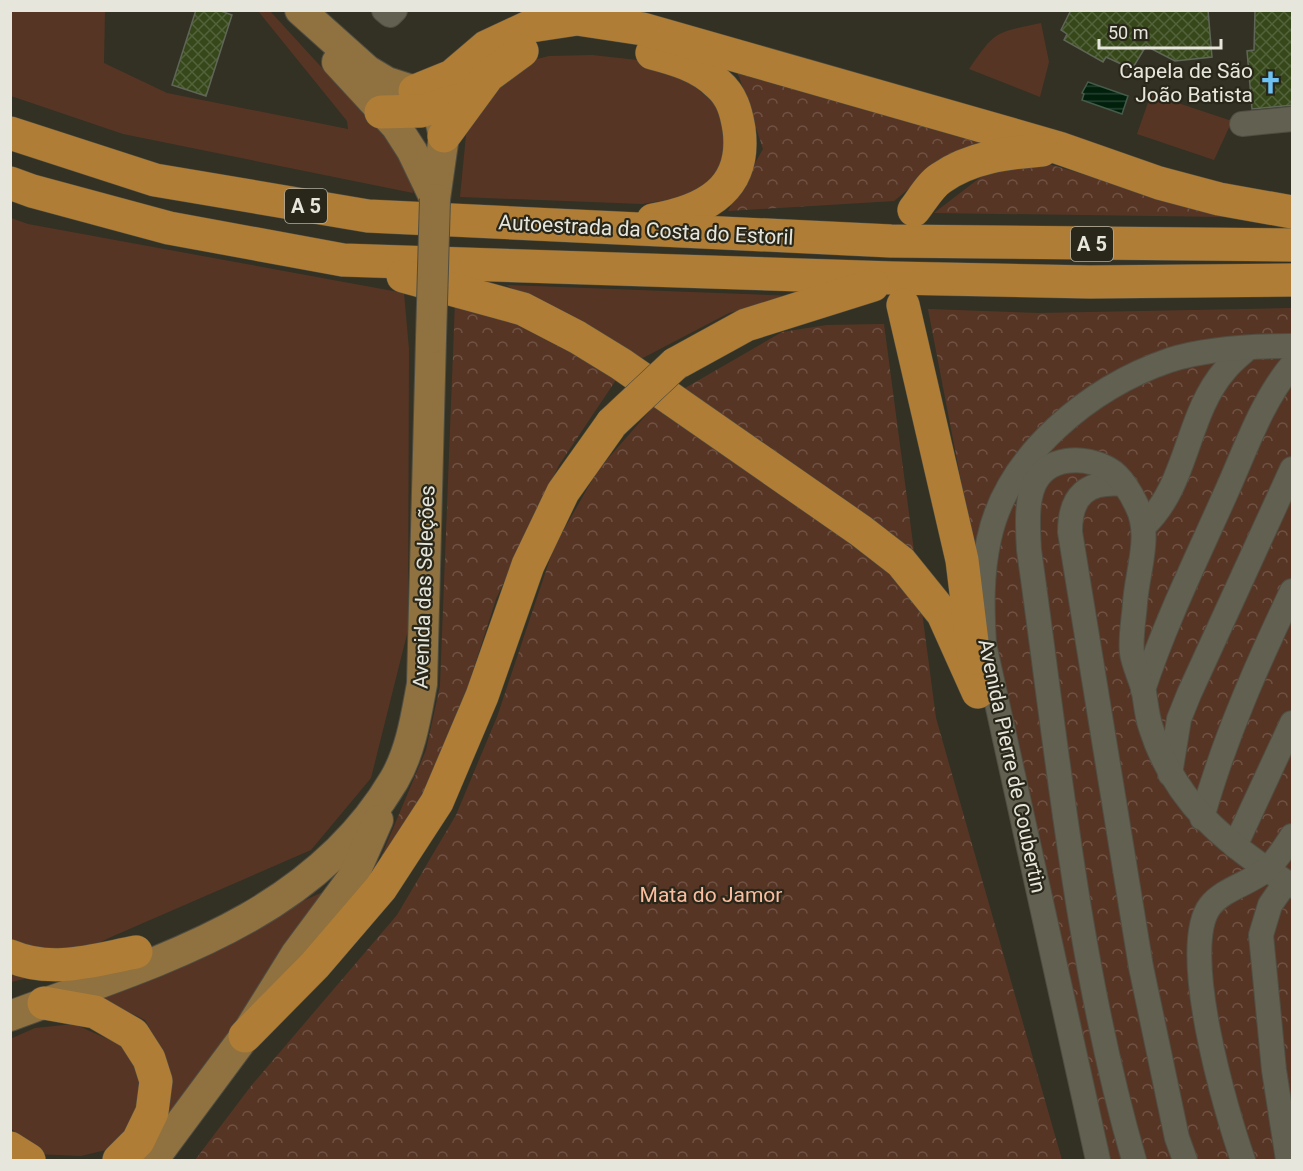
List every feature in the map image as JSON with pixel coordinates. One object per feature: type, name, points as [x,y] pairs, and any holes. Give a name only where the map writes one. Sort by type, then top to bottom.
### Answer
[{"type":"highway","points":[[434,122],[452,76],[486,48],[531,26],[577,19],[643,29],[1059,148],[1159,183],[1219,200],[1293,212]]},
{"type":"highway","points":[[434,122],[470,97],[488,76],[510,58],[527,49],[565,42],[609,43],[677,59],[716,81],[727,93],[735,108],[740,135],[739,164],[729,182],[712,200],[684,214],[609,228]]},
{"type":"highway","points":[[381,112],[404,113],[434,122]]},
{"type":"highway","name":"Autoestrada da Costa do Estoril","points":[[10,133],[155,180],[368,216],[891,241],[1293,245]]},
{"type":"highway","points":[[914,210],[939,179],[966,164],[1004,154],[1059,148]]},
{"type":"highway","name":"Autoestrada da Costa do Estoril","points":[[10,183],[169,228],[343,261],[898,292],[1090,282],[1293,280]]},
{"type":"highway","points":[[343,261],[523,309],[621,364],[861,531],[901,562],[943,614],[978,693]]},
{"type":"highway","points":[[245,1036],[315,965],[381,888],[437,802],[482,696],[528,565],[563,492],[612,423],[675,364],[746,325],[898,292],[962,560],[978,693]]},
{"type":"highway","points":[[10,957],[25,963],[61,967],[136,952]]},
{"type":"highway","points":[[44,1004],[95,1012],[134,1034],[149,1059],[156,1081],[152,1112],[138,1141],[119,1161]]},
{"type":"highway","points":[[10,1148],[29,1161]]},
{"type":"main road","points":[[291,10],[396,126],[412,151],[435,199]]},
{"type":"main road","points":[[300,10],[367,70],[387,82],[434,122]]},
{"type":"main road","name":"Avenida das Seleções","points":[[10,1016],[191,949],[288,895],[317,873],[362,826],[395,778],[412,736],[422,684],[435,199],[434,122]]},
{"type":"main road","points":[[153,1161],[245,1036],[296,954],[353,877],[395,778]]},
{"type":"main road","name":"Avenida das Seleções","points":[[10,998],[136,952],[259,911]]},
{"type":"street","points":[[384,10],[390,15],[395,10]]},
{"type":"street","points":[[1242,124],[1293,119]]},
{"type":"street","name":"Avenida Pierre de Coubertin","points":[[1098,1161],[984,644],[981,597],[989,538],[1007,493],[1023,464],[1040,444],[1084,404],[1134,374],[1172,360],[1248,348],[1293,346]]},
{"type":"street","points":[[1145,525],[1160,510],[1169,495],[1208,397],[1224,371],[1248,348]]},
{"type":"street","points":[[1143,690],[1161,637],[1256,425],[1277,383],[1293,365]]},
{"type":"street","points":[[1134,1161],[1114,1093],[1092,989],[1029,534],[1033,487],[1045,469],[1067,460],[1095,464],[1113,471],[1138,508],[1145,525],[1132,652],[1151,728],[1170,774],[1182,794],[1202,818],[1235,846],[1282,879]]},
{"type":"street","points":[[1170,774],[1179,719],[1189,694],[1293,469]]},
{"type":"street","points":[[1123,484],[1096,485],[1081,495],[1071,512],[1070,532],[1141,967],[1177,1138],[1185,1161]]},
{"type":"street","points":[[1202,818],[1212,784],[1251,679],[1293,591]]},
{"type":"street","name":"Avenida Pierre de Coubertin","points":[[978,693],[1083,1161]]},
{"type":"street","points":[[1235,846],[1293,723]]},
{"type":"street","points":[[1288,1161],[1274,1070],[1261,934],[1282,879],[1293,836]]},
{"type":"street","points":[[1243,1161],[1214,1059],[1202,987],[1199,938],[1210,905],[1282,879]]},
{"type":"green space","points":[[11,11],[105,11],[104,63],[167,93],[348,129],[347,121],[258,11],[270,11],[387,139],[412,171],[413,193],[123,134],[11,96]]},
{"type":"green space","points":[[1041,23],[1049,62],[1040,97],[969,69],[985,47],[998,35]]},
{"type":"green space","points":[[592,55],[647,61],[689,82],[719,107],[726,130],[726,157],[710,182],[679,198],[642,204],[460,197],[466,135],[490,88],[517,64],[549,56]]},
{"type":"green space","points":[[738,73],[981,141],[930,171],[894,201],[728,211],[763,149]]},
{"type":"green space","points":[[1151,94],[1232,121],[1214,160],[1137,134]]},
{"type":"green space","points":[[1035,160],[1228,217],[934,213],[981,177]]},
{"type":"green space","points":[[11,218],[28,224],[404,293],[409,349],[408,630],[371,778],[311,850],[111,937],[24,979],[11,982]]},
{"type":"green space","points":[[506,285],[795,296],[729,313],[639,360]]},
{"type":"green space","points":[[455,303],[534,326],[616,380],[559,465],[496,599],[450,742],[404,832],[371,881],[426,750],[440,686]]},
{"type":"green space","points":[[1292,308],[1292,1160],[1102,1160],[973,543],[928,309],[1039,313]]},
{"type":"green space","name":"Mata do Jamor","points":[[884,324],[936,718],[1062,1160],[195,1160],[251,1086],[397,915],[456,815],[497,717],[554,547],[598,470],[654,406],[782,332],[827,325]]},
{"type":"green space","points":[[325,891],[230,1042],[139,1160],[161,1049],[145,1020],[96,996]]},
{"type":"green space","points":[[74,1024],[126,1047],[142,1080],[141,1118],[114,1148],[81,1156],[35,1154],[11,1128],[10,1039],[35,1028]]},
{"type":"shaded area","points":[[1088,82],[1128,96],[1122,114],[1082,100],[1084,94],[1082,93]]},
{"type":"building","points":[[196,10],[218,10],[232,15],[206,96],[172,85]]},
{"type":"building","points":[[1071,10],[1208,10],[1212,57],[1175,61],[1146,46],[1132,69],[1106,57],[1103,62],[1064,40],[1067,34],[1061,30]]},
{"type":"building","points":[[1293,10],[1293,105],[1252,109],[1247,51],[1254,50],[1255,11]]},
{"type":"place","name":"Capela de São João Batista","points":[[1271,83]]}]
